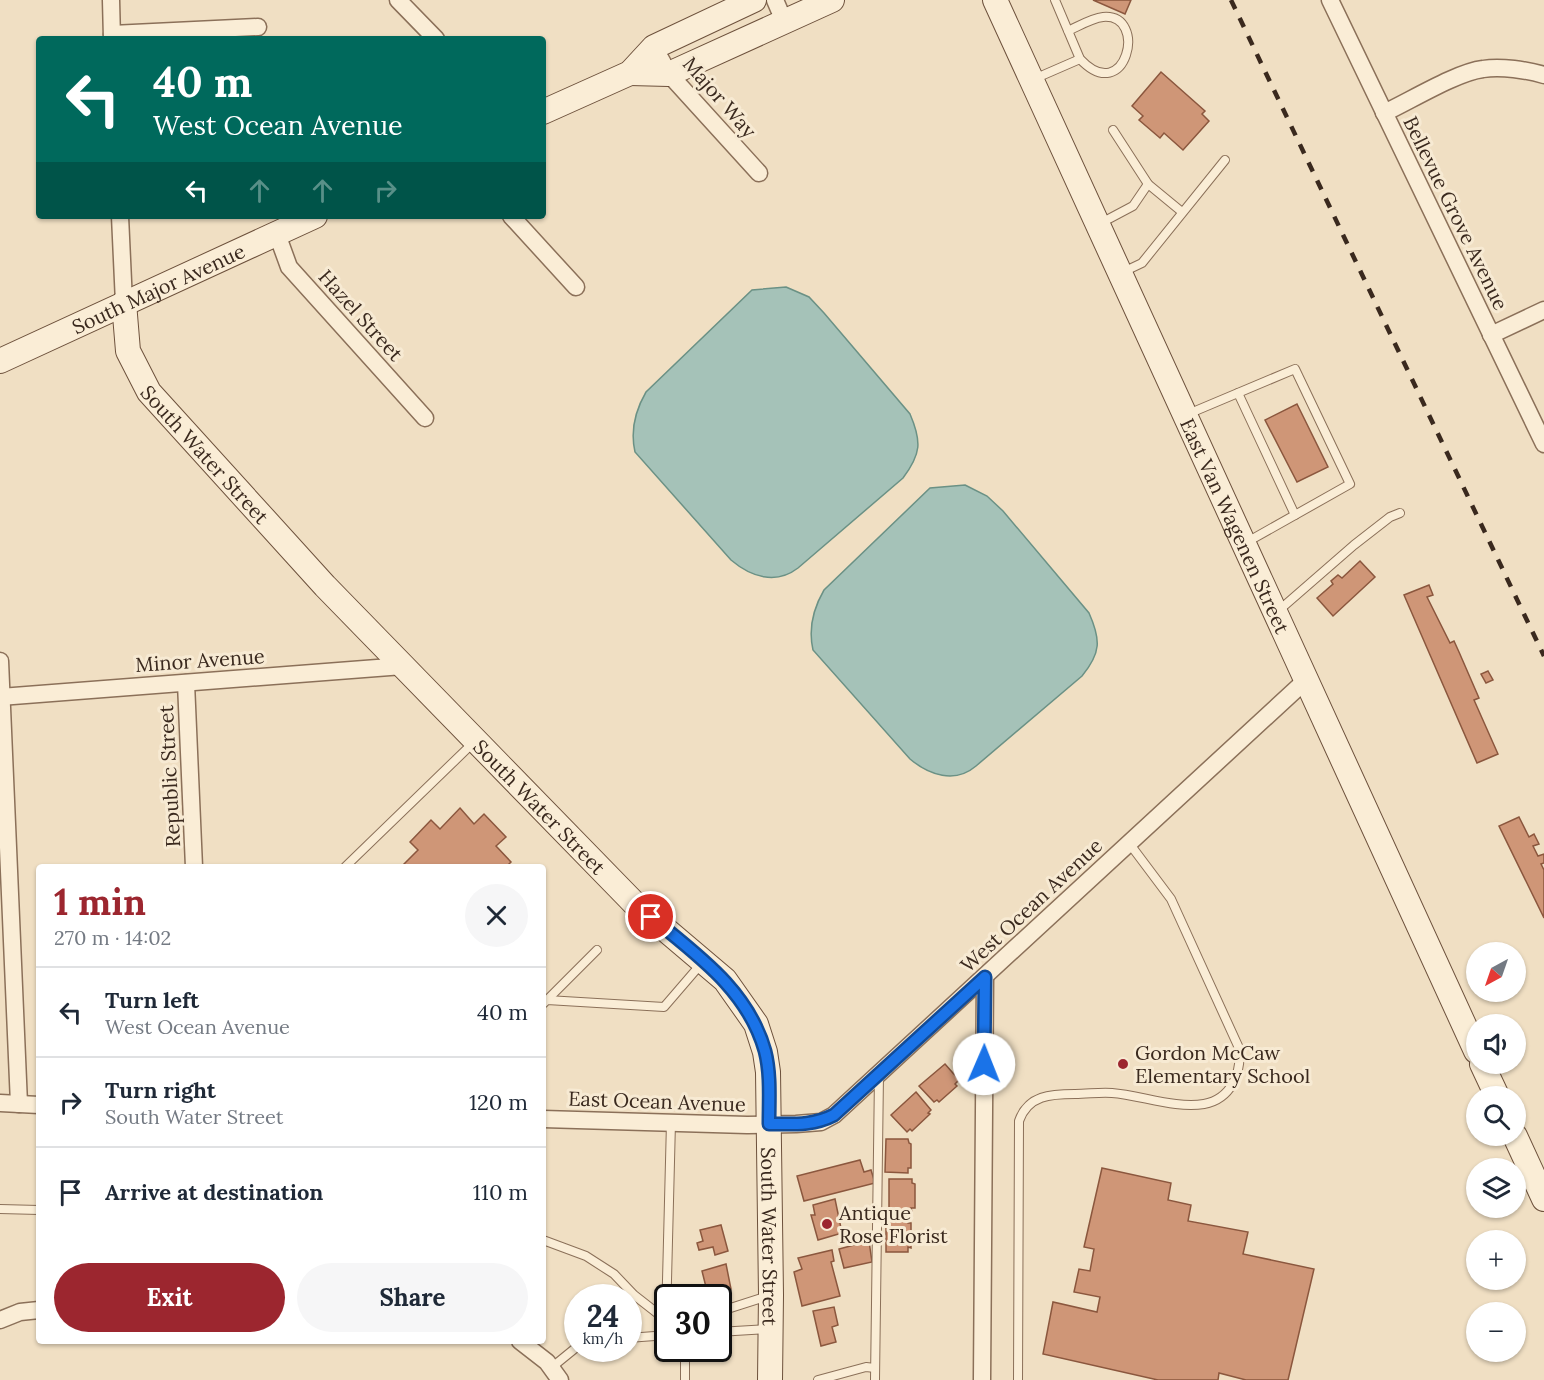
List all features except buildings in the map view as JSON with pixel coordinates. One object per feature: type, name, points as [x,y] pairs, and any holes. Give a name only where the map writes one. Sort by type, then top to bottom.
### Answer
[{"type":"main road","points":[[546,111],[630,73],[654,47],[754,0]]},
{"type":"main road","points":[[630,73],[669,74],[779,11],[831,0]]},
{"type":"main road","name":"East Van Wagenen Street","points":[[995,0],[1466,1029]]},
{"type":"main road","name":"South Major Avenue","points":[[0,361],[309,219]]},
{"type":"main road","name":"South Water Street","points":[[124,303],[128,351],[150,392],[324,586],[633,902],[725,980],[756,1024],[765,1052],[768,1072],[770,1380]]},
{"type":"main road","points":[[1520,1146],[1544,1199]]},
{"type":"street","points":[[111,0],[112,36],[258,27]]},
{"type":"street","points":[[398,0],[433,36]]},
{"type":"street","name":"Bellevue Grove Avenue","points":[[1330,0],[1544,444]]},
{"type":"street","name":"Major Way","points":[[654,47],[669,74],[759,173]]},
{"type":"street","points":[[1384,113],[1461,76],[1483,69],[1529,70],[1544,75]]},
{"type":"street","points":[[120,219],[124,303]]},
{"type":"street","points":[[514,219],[576,286]]},
{"type":"street","name":"Hazel Street","points":[[277,234],[289,267],[425,418]]},
{"type":"street","points":[[1491,335],[1544,310]]},
{"type":"street","points":[[0,661],[19,1104]]},
{"type":"street","name":"Minor Avenue","points":[[1,697],[403,666]]},
{"type":"street","name":"West Ocean Avenue","points":[[769,1124],[821,1122],[834,1115],[1305,681]]},
{"type":"street","name":"Republic Street","points":[[186,683],[194,864]]},
{"type":"street","points":[[981,1380],[985,977]]},
{"type":"street","points":[[0,1103],[36,1104]]},
{"type":"street","name":"East Ocean Avenue","points":[[546,1119],[769,1124]]},
{"type":"street","points":[[0,1320],[20,1312],[36,1310]]},
{"type":"street","points":[[524,1344],[547,1362],[556,1374]]},
{"type":"lane","points":[[1055,0],[1068,31],[1080,59],[1096,72],[1107,72],[1114,70],[1126,58],[1129,42],[1127,34],[1123,26],[1110,18],[1101,17],[1068,31]]},
{"type":"lane","points":[[1032,80],[1080,59]]},
{"type":"lane","points":[[1113,130],[1148,184],[1182,212]]},
{"type":"lane","points":[[1120,273],[1143,263],[1225,160]]},
{"type":"lane","points":[[1098,225],[1132,206],[1148,184]]},
{"type":"lane","points":[[1185,415],[1295,369],[1350,484],[1244,544]]},
{"type":"lane","points":[[1238,393],[1295,515]]},
{"type":"lane","points":[[1275,613],[1354,545],[1390,517],[1400,513]]},
{"type":"lane","points":[[348,864],[475,740]]},
{"type":"lane","points":[[1018,1380],[1019,1122],[1027,1106],[1044,1096],[1112,1093],[1178,1103],[1203,1104],[1221,1096],[1239,1073],[1241,1061],[1239,1048],[1171,899],[1129,843]]},
{"type":"lane","points":[[546,1001],[597,950]]},
{"type":"lane","points":[[546,1002],[664,1007],[704,961]]},
{"type":"lane","points":[[875,1380],[879,1074]]},
{"type":"lane","points":[[668,1284],[670,1122]]},
{"type":"lane","points":[[0,1209],[36,1210]]},
{"type":"lane","points":[[546,1241],[586,1256],[614,1274],[634,1295],[654,1310]]},
{"type":"lane","points":[[732,1308],[771,1295]]},
{"type":"lane","points":[[732,1331],[771,1329]]},
{"type":"lane","points":[[685,1362],[685,1380]]},
{"type":"lane","points":[[818,1380],[866,1367],[875,1368]]},
{"type":"water","points":[[786,287],[809,297],[910,414],[918,440],[918,448],[903,478],[798,568],[781,576],[764,577],[747,571],[731,560],[635,452],[633,428],[636,414],[646,392],[752,290]]},
{"type":"water","points":[[965,485],[987,496],[1003,511],[1089,613],[1096,631],[1097,646],[1093,660],[1082,676],[976,766],[968,772],[951,776],[934,773],[910,759],[813,650],[811,626],[814,612],[824,590],[930,488]]},
{"type":"railway","points":[[1231,0],[1544,656]]},
{"type":"place","name":"Gordon McCaw Elementary School","points":[[1123,1064]]},
{"type":"place","name":"Antique Rose Florist","points":[[827,1224]]},
{"type":"route","points":[[651,917],[725,980],[756,1024],[765,1052],[768,1072],[769,1124],[808,1124],[821,1122],[834,1115],[985,977],[984,1064]]}]
